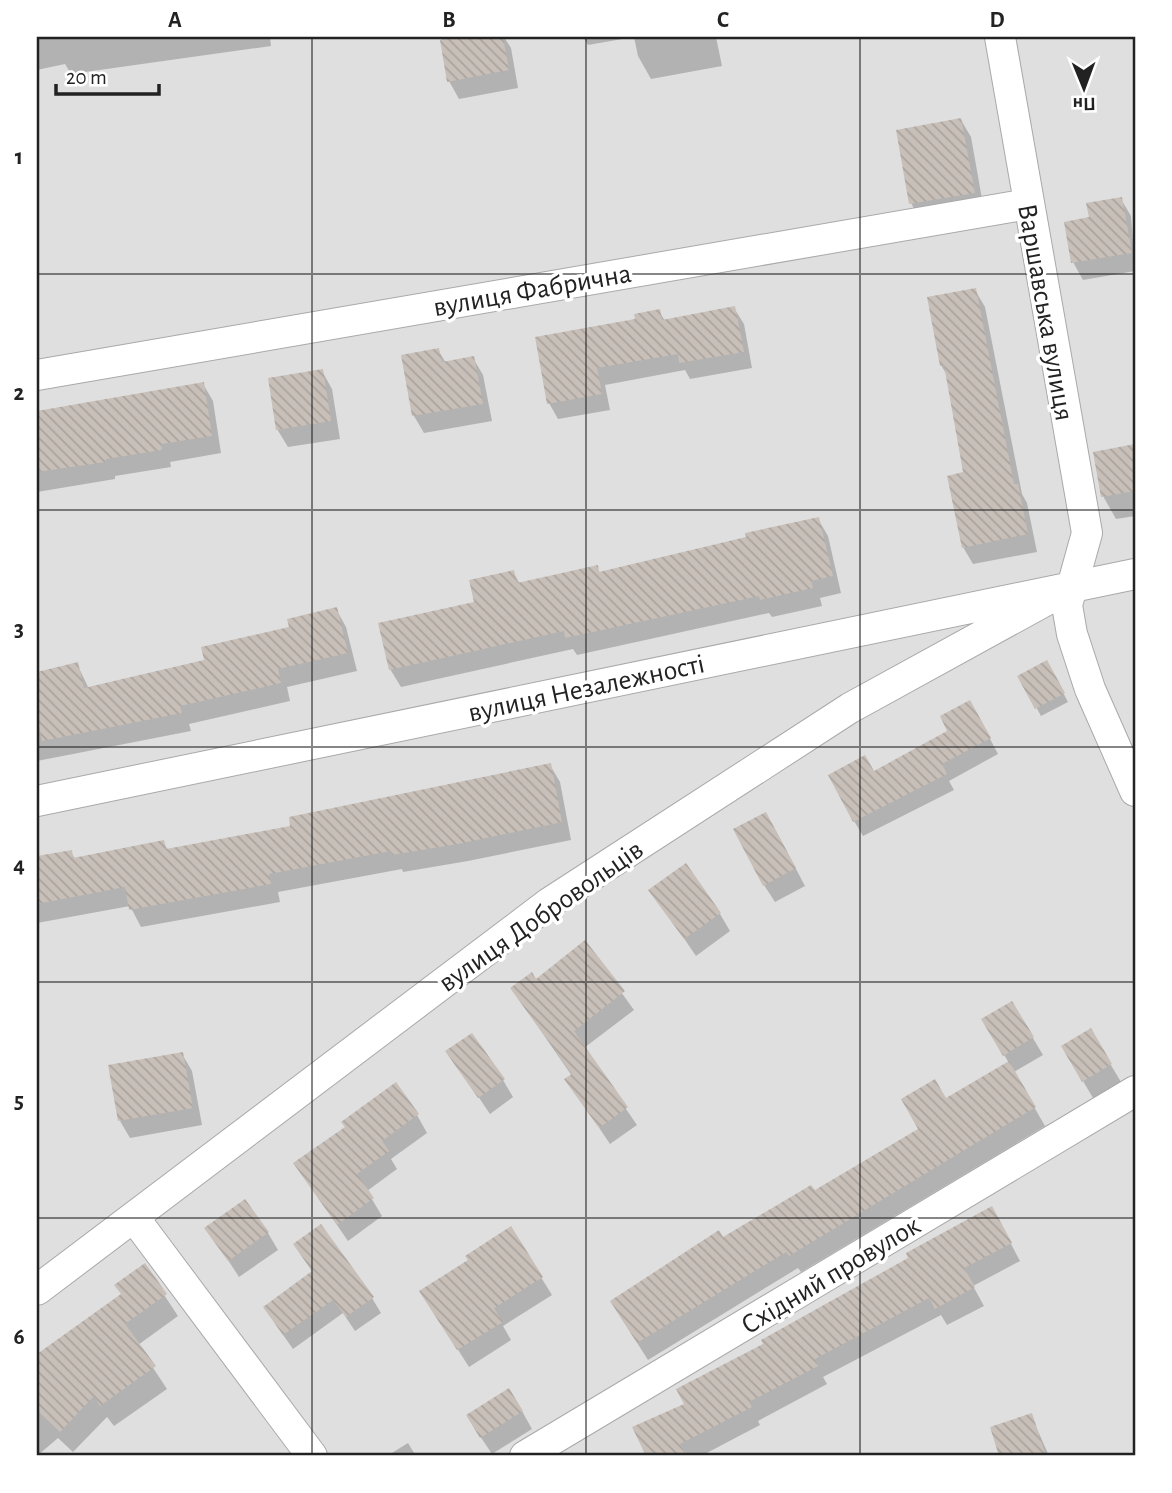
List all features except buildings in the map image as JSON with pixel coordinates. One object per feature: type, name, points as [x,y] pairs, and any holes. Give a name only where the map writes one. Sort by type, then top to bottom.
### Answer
[{"type":"street","name":"Варшавська вулиця","points":[[1000,37],[1087,533],[1074,585]]},
{"type":"street","name":"вулиця Фабрична","points":[[37,375],[1028,204]]},
{"type":"street","name":"вулиця Незалежності","points":[[37,801],[1135,574]]},
{"type":"street","points":[[1074,585],[1067,604],[1072,634],[1090,689],[1135,791]]},
{"type":"street","name":"вулиця Добровольців","points":[[37,1290],[135,1219],[549,902],[850,708],[1074,585]]},
{"type":"street","name":"Східний провулок","points":[[525,1456],[1135,1091]]},
{"type":"street","points":[[135,1219],[312,1456]]},
{"type":"shaded area","points":[[37,37],[1135,37],[1135,1456],[37,1456]]}]
